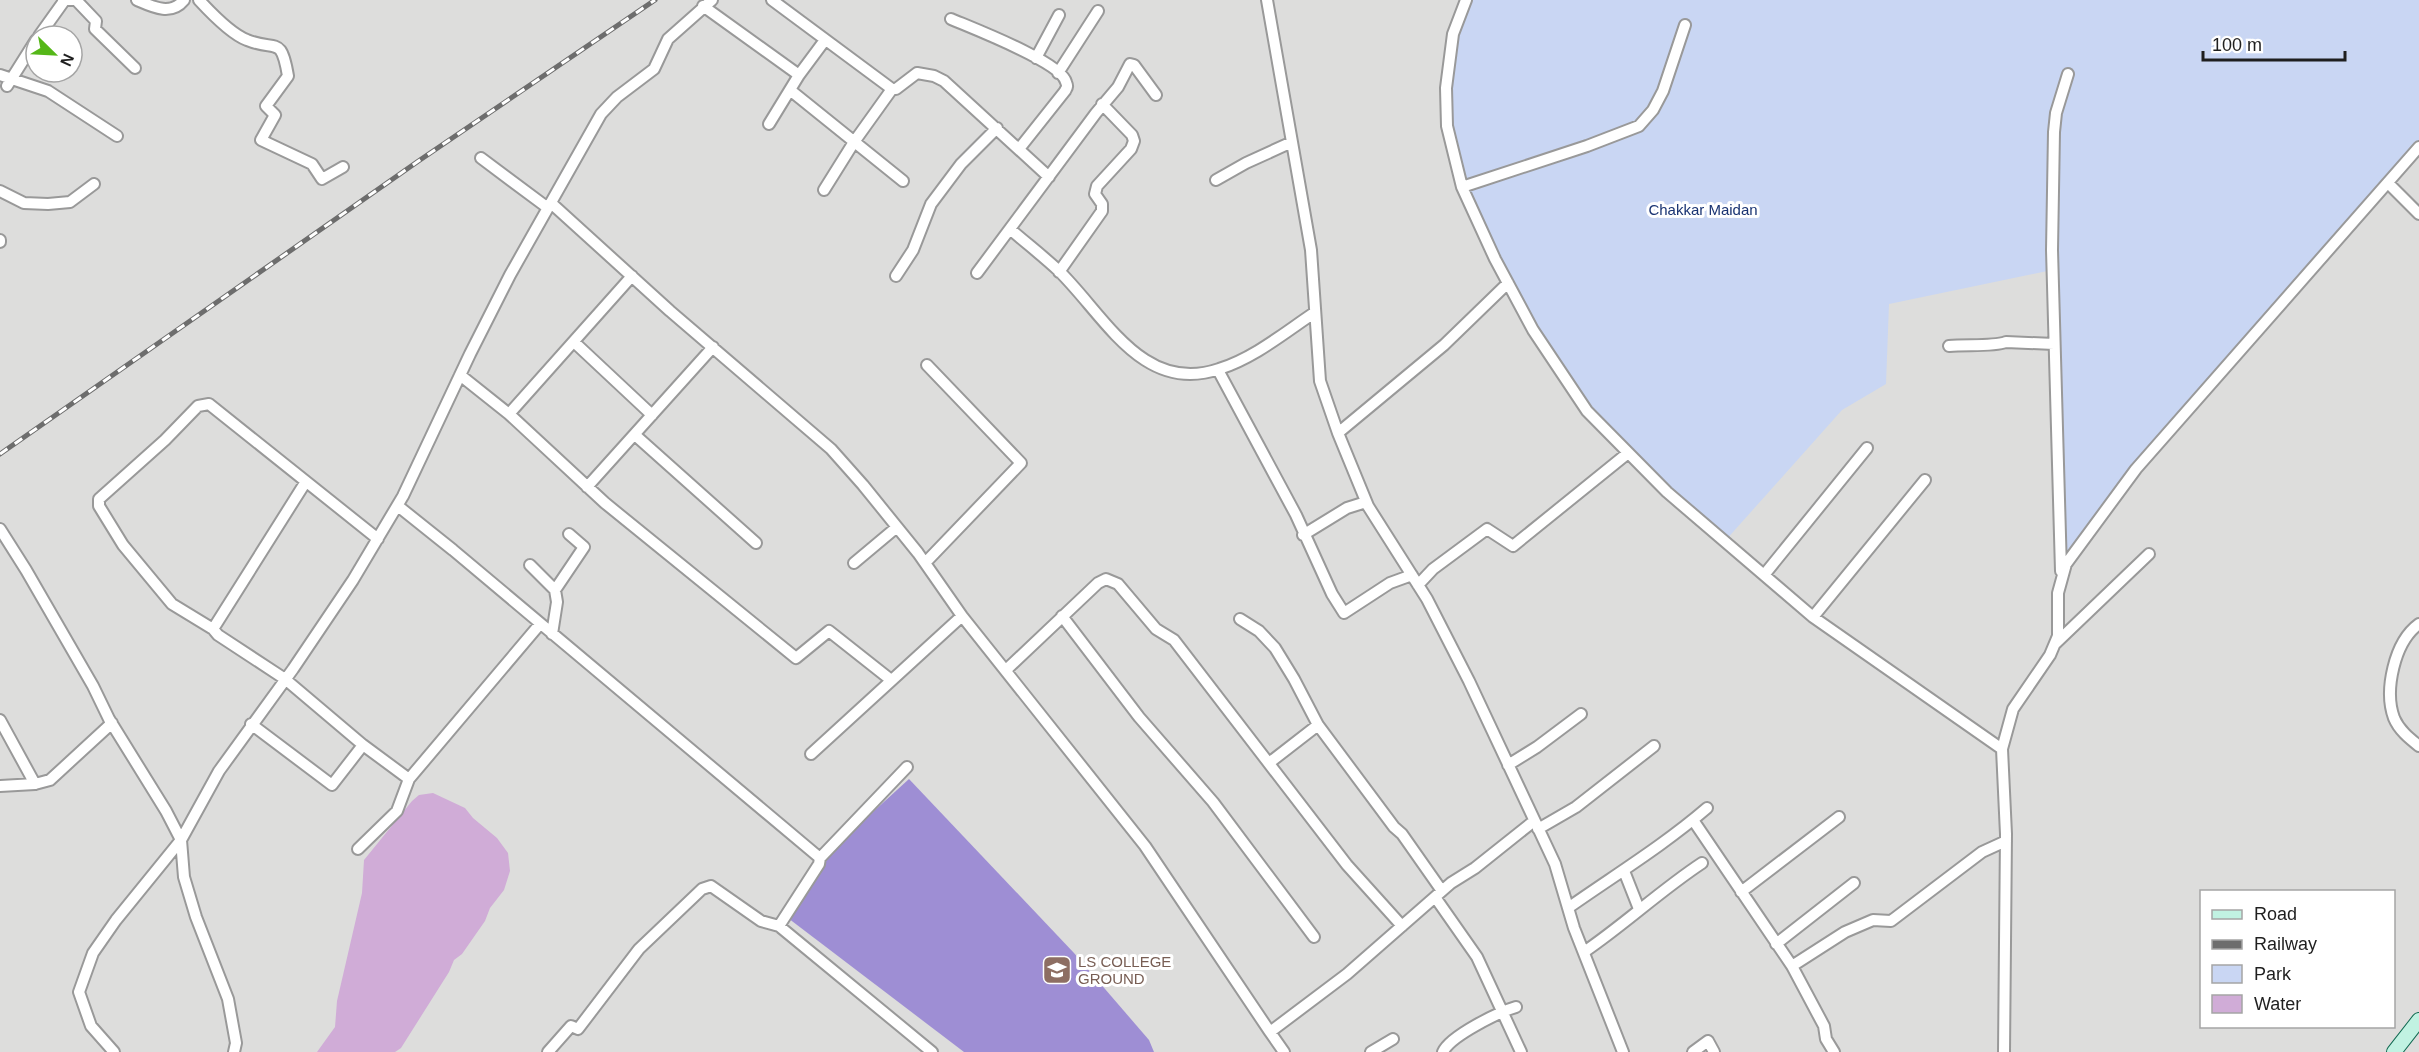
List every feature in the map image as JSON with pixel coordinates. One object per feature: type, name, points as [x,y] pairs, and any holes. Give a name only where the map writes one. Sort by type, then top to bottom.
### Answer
[{"type":"main road","points":[[2394,1052],[2419,1020]]},
{"type":"street","points":[[47,24],[63,0],[76,0],[96,21],[95,29],[135,68]]},
{"type":"street","points":[[137,0],[158,9],[169,10],[184,0]]},
{"type":"street","points":[[199,0],[214,16],[247,40],[275,45],[285,56],[288,76],[266,106],[275,115],[261,140],[312,164],[322,178],[343,167]]},
{"type":"street","points":[[772,0],[892,89]]},
{"type":"street","points":[[1267,0],[1311,250],[1320,381],[1366,502],[1415,580],[1469,681],[1555,864],[1568,908],[1623,1052]]},
{"type":"street","points":[[1466,0],[1453,34],[1446,88],[1447,126],[1462,186],[1533,330],[1587,411],[1666,492],[1813,617],[2002,749]]},
{"type":"street","points":[[114,1052],[91,1026],[79,992],[93,953],[116,920],[180,840],[219,771],[353,580],[398,506],[510,275],[601,114],[617,96],[654,69],[668,39],[707,3],[799,75]]},
{"type":"street","points":[[1058,74],[1098,11]]},
{"type":"street","points":[[1036,58],[1059,15]]},
{"type":"street","points":[[951,19],[1036,58],[1066,80],[1065,91],[1019,149]]},
{"type":"street","points":[[1462,186],[1587,146],[1640,126],[1653,110],[1663,91],[1685,25]]},
{"type":"street","points":[[769,124],[799,75],[825,40]]},
{"type":"street","points":[[9,83],[24,59]]},
{"type":"street","points":[[977,273],[1102,104],[1118,87],[1130,64],[1134,65],[1156,95]]},
{"type":"street","points":[[824,190],[854,142],[892,89],[896,89],[917,73],[934,76],[944,81],[1049,177]]},
{"type":"street","points":[[2062,578],[2054,344],[2054,132],[2056,113],[2068,74]]},
{"type":"street","points":[[0,75],[9,83],[48,91],[117,136]]},
{"type":"street","points":[[790,90],[903,181]]},
{"type":"street","points":[[1059,272],[1102,211],[1102,204],[1095,194],[1097,186],[1131,149],[1134,141],[1132,135],[1102,104]]},
{"type":"street","points":[[896,276],[913,250],[931,204],[961,164],[997,128]]},
{"type":"street","points":[[1216,180],[1292,142]]},
{"type":"street","points":[[2054,646],[2060,626],[2058,593],[2066,564],[2074,551],[2136,469],[2419,147]]},
{"type":"street","points":[[480,158],[549,205],[831,449],[897,527],[962,616],[1145,846],[1284,1052]]},
{"type":"street","points":[[2388,183],[2419,214]]},
{"type":"street","points":[[0,191],[24,203],[48,204],[70,202],[94,184]]},
{"type":"street","points":[[1010,229],[1059,272],[1117,337],[1153,366],[1176,375],[1218,370],[1248,357],[1314,313]]},
{"type":"street","points":[[509,414],[632,276]]},
{"type":"street","points":[[1338,433],[1444,345],[1508,283]]},
{"type":"street","points":[[574,342],[652,415]]},
{"type":"street","points":[[1949,346],[2006,342],[2054,344]]},
{"type":"street","points":[[587,487],[713,347]]},
{"type":"street","points":[[925,563],[1021,463],[927,365]]},
{"type":"street","points":[[1218,370],[1296,515],[1303,535],[1344,613],[1390,583],[1415,580],[1487,528],[1513,546],[1628,453]]},
{"type":"street","points":[[460,375],[509,414],[587,487],[796,658],[829,631],[891,680]]},
{"type":"street","points":[[378,539],[305,483],[209,404],[198,406],[165,440],[99,499],[99,506],[123,545],[172,604],[213,629],[218,635],[285,680],[363,745],[409,779]]},
{"type":"street","points":[[635,435],[756,543]]},
{"type":"street","points":[[1764,575],[1867,448]]},
{"type":"street","points":[[1813,617],[1925,480]]},
{"type":"street","points":[[213,629],[305,483]]},
{"type":"street","points":[[1303,535],[1347,508],[1366,502]]},
{"type":"street","points":[[398,506],[820,858]]},
{"type":"street","points":[[854,564],[897,527]]},
{"type":"street","points":[[0,530],[26,570],[112,723],[166,811],[180,840],[184,877],[196,918],[228,999],[236,1042],[234,1052]]},
{"type":"street","points":[[555,590],[584,548],[569,534]]},
{"type":"street","points":[[2004,1052],[2006,841],[2002,749],[2013,709],[2054,646],[2149,554]]},
{"type":"street","points":[[530,565],[555,590],[557,602],[552,634]]},
{"type":"street","points":[[1006,670],[1098,583],[1106,579],[1119,584],[1156,629],[1173,640],[1347,865],[1402,926]]},
{"type":"street","points":[[811,754],[962,616]]},
{"type":"street","points":[[1062,616],[1139,717],[1213,802],[1314,938]]},
{"type":"street","points":[[1240,619],[1259,631],[1275,648],[1318,725],[1394,827],[1402,834],[1472,948],[1521,1052]]},
{"type":"street","points":[[358,849],[397,811],[409,779],[540,624]]},
{"type":"street","points":[[2419,624],[2401,646],[2394,667],[2391,705],[2397,724],[2419,746]]},
{"type":"street","points":[[1508,765],[1537,747],[1581,714]]},
{"type":"street","points":[[0,720],[36,784]]},
{"type":"street","points":[[0,786],[36,784],[50,780],[67,767],[112,723]]},
{"type":"street","points":[[251,724],[332,785],[363,745]]},
{"type":"street","points":[[1269,763],[1318,725]]},
{"type":"street","points":[[1270,1032],[1347,974],[1439,894],[1536,825],[1576,807],[1654,746]]},
{"type":"street","points":[[779,926],[819,864],[820,858],[907,767]]},
{"type":"street","points":[[1568,908],[1624,871],[1707,808]]},
{"type":"street","points":[[1741,892],[1839,817]]},
{"type":"street","points":[[1693,820],[1792,966],[1824,1026],[1826,1039],[1834,1052]]},
{"type":"street","points":[[1792,966],[1845,932],[1873,920],[1891,921],[1982,852],[2006,841]]},
{"type":"street","points":[[1584,952],[1627,921],[1670,884],[1702,863]]},
{"type":"street","points":[[1624,871],[1639,909]]},
{"type":"street","points":[[1776,944],[1854,884]]},
{"type":"street","points":[[548,1052],[571,1026],[578,1029],[639,949],[702,889],[711,886],[761,921],[779,926],[932,1052]]},
{"type":"street","points":[[1443,1052],[1446,1046],[1503,1011],[1516,1007]]},
{"type":"street","points":[[1371,1052],[1393,1039]]},
{"type":"street","points":[[1693,1052],[1708,1041],[1714,1052]]},
{"type":"shaded area","points":[[0,0],[2419,0],[2419,1052],[0,1052]]},
{"type":"shaded area","points":[[909,779],[1074,953],[1149,1040],[1154,1052],[964,1052],[784,915],[840,842]]},
{"type":"green space","name":"Chakkar Maidan","points":[[1466,0],[2419,0],[2419,147],[2136,469],[2066,564],[2052,270],[1889,304],[1886,384],[1842,410],[1725,541],[1587,411],[1533,330],[1462,186],[1446,88]]},
{"type":"water","points":[[433,793],[465,808],[473,818],[497,838],[508,853],[510,871],[504,890],[490,908],[485,921],[462,954],[454,960],[449,972],[401,1048],[395,1052],[317,1052],[335,1027],[337,1001],[362,893],[364,860],[412,801],[419,795]]},
{"type":"railway","points":[[0,454],[417,162],[655,0]]},
{"type":"place","name":"LS COLLEGE GROUND","points":[[1057,970]]}]
